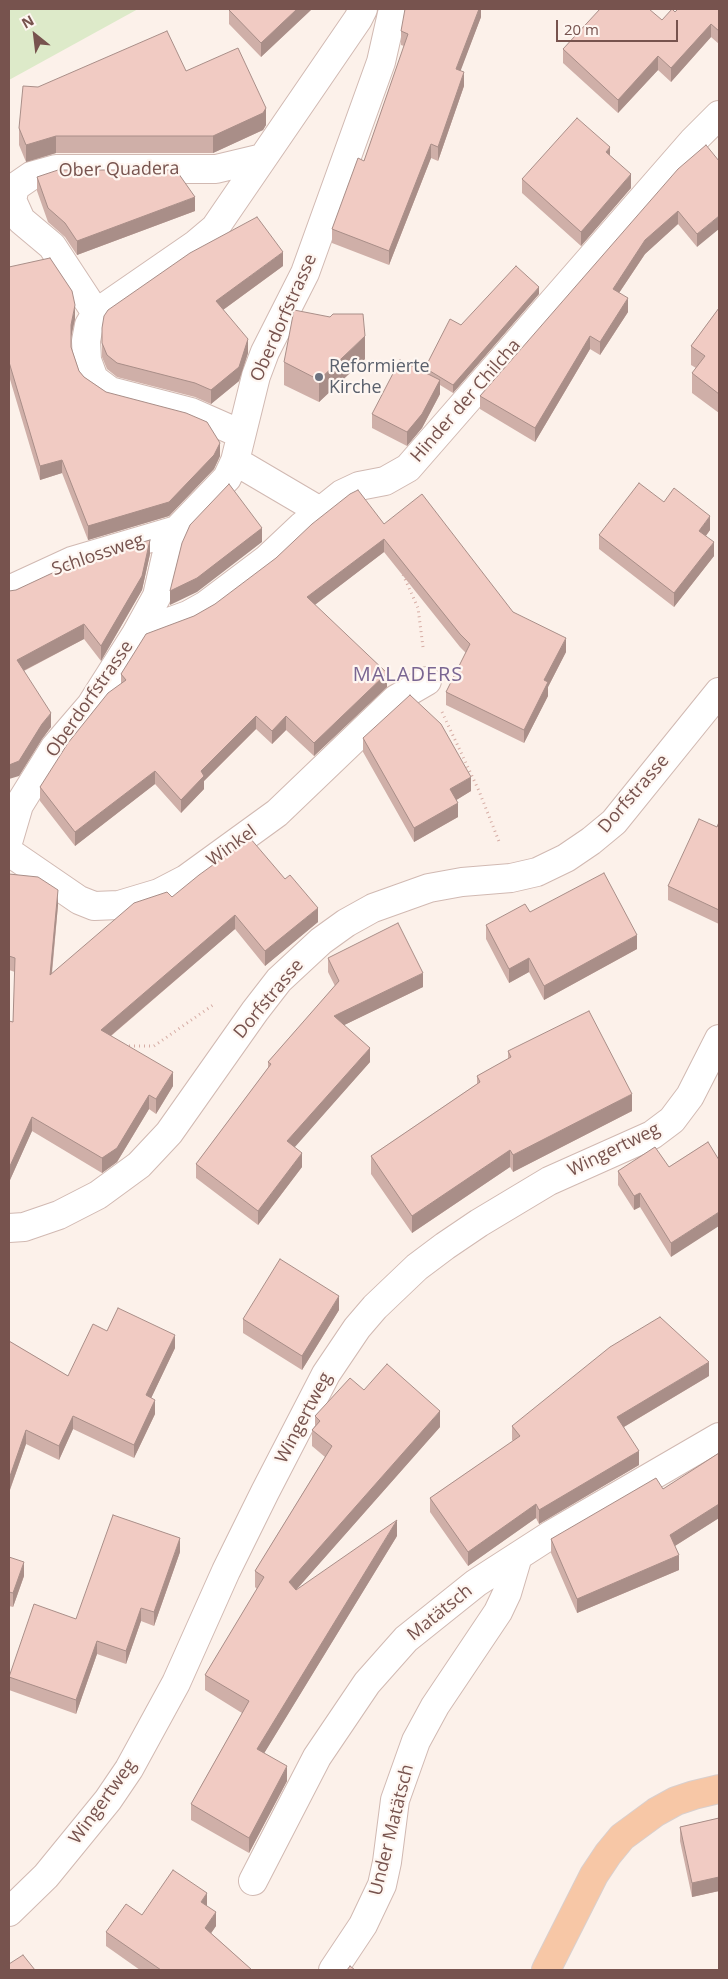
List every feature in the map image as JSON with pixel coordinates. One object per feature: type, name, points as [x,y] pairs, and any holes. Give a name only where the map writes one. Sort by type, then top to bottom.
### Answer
[{"type":"main road","points":[[546,1970],[594,1874],[622,1837],[656,1812],[676,1801],[719,1789]]},
{"type":"street","points":[[241,434],[191,412],[110,391],[94,379],[86,360],[86,341],[90,325],[96,314],[196,244],[215,228],[363,9]]},
{"type":"street","name":"Oberdorfstrasse","points":[[9,839],[19,805],[55,747],[90,705],[136,634],[157,596],[167,552],[176,530],[227,478],[235,461],[256,376],[265,352],[305,273],[378,71],[393,9]]},
{"type":"street","name":"Hinder der Chilcha","points":[[136,634],[188,615],[206,605],[268,559],[302,526],[342,494],[359,486],[385,481],[408,468],[693,141],[719,115]]},
{"type":"street","name":"Ober Quadera","points":[[96,314],[52,246],[21,220],[12,200],[15,187],[31,176],[56,168],[216,169],[262,158]]},
{"type":"street","points":[[235,461],[320,511]]},
{"type":"street","name":"Schlossweg","points":[[14,587],[72,561],[176,530]]},
{"type":"street","name":"Winkel","points":[[9,852],[79,900],[94,906],[119,905],[159,893],[186,880],[277,813],[396,699],[426,681]]},
{"type":"street","name":"Dorfstrasse","points":[[9,1228],[24,1227],[59,1215],[98,1195],[139,1165],[169,1133],[249,1019],[279,980],[321,941],[346,923],[373,908],[428,888],[462,882],[511,878],[538,872],[566,858],[591,841],[614,822],[719,692]]},
{"type":"street","name":"Wingertweg","points":[[9,1912],[46,1876],[108,1800],[129,1769],[176,1684],[226,1571],[326,1374],[357,1328],[375,1307],[417,1267],[444,1246],[549,1181],[638,1141],[672,1120],[690,1096],[719,1039]]},
{"type":"street","name":"Matätsch","points":[[253,1882],[318,1757],[380,1666],[406,1638],[476,1583],[552,1534],[719,1437]]},
{"type":"street","name":"Under Matätsch","points":[[333,1970],[363,1925],[382,1885],[396,1800],[416,1741],[438,1701],[498,1612],[518,1556]]},
{"type":"path","points":[[117,1046],[154,1046],[218,1002]]},
{"type":"green space","points":[[9,9],[138,9],[9,80]]},
{"type":"building","points":[[230,9],[297,9],[261,43]]},
{"type":"building","points":[[405,9],[479,9],[456,69],[464,72],[438,147],[431,144],[389,251],[332,229],[358,158],[364,161],[408,34],[401,31]]},
{"type":"building","points":[[600,9],[649,9],[662,20],[672,9],[675,12],[678,9],[719,9],[719,31],[711,24],[671,68],[658,56],[618,100],[563,49]]},
{"type":"building","points":[[167,31],[186,71],[238,48],[266,108],[263,113],[213,136],[56,136],[26,145],[19,128],[23,86],[38,87]]},
{"type":"building","points":[[577,118],[610,147],[606,152],[631,174],[581,232],[522,179]]},
{"type":"building","points":[[706,145],[719,161],[719,216],[697,234],[678,211],[645,240],[613,289],[628,298],[600,342],[590,336],[535,428],[480,396],[678,169]]},
{"type":"building","points":[[58,170],[176,170],[195,197],[77,241],[65,223],[48,208],[37,177]]},
{"type":"building","points":[[257,217],[283,252],[216,301],[248,339],[239,367],[211,390],[195,383],[117,363],[107,355],[102,343],[102,328],[104,316],[108,310],[190,253]]},
{"type":"building","points":[[50,258],[72,291],[75,305],[71,325],[71,347],[79,371],[84,377],[106,392],[186,413],[207,422],[220,443],[214,455],[169,502],[88,526],[62,460],[40,466],[9,362],[9,267]]},
{"type":"building","points":[[516,266],[539,287],[453,385],[425,368],[450,319],[461,325]]},
{"type":"building","points":[[719,308],[719,394],[692,373],[705,356],[691,346]]},
{"type":"building","points":[[294,310],[330,317],[333,314],[363,314],[365,336],[319,380],[284,362]]},
{"type":"building","points":[[400,360],[440,380],[422,414],[407,432],[372,414]]},
{"type":"building","points":[[639,483],[664,502],[674,488],[710,516],[699,531],[714,542],[674,593],[599,535]]},
{"type":"building","points":[[229,484],[262,528],[197,578],[170,591],[182,543],[190,525]]},
{"type":"building","points":[[358,490],[384,524],[422,494],[513,612],[566,638],[544,680],[548,682],[524,730],[446,692],[470,644],[384,539],[307,597],[387,673],[314,743],[286,716],[272,731],[256,716],[201,771],[204,776],[181,800],[155,771],[75,832],[40,787],[68,743],[108,693],[126,680],[121,674],[146,634],[194,616],[215,604],[276,558],[312,524],[350,494]]},
{"type":"building","points":[[150,540],[142,576],[101,646],[84,624],[17,660],[51,713],[19,761],[9,765],[9,591],[16,590],[78,561]]},
{"type":"building","points":[[410,695],[441,724],[471,777],[450,789],[458,803],[414,828],[363,738]]},
{"type":"building","points":[[699,819],[717,827],[719,822],[719,910],[668,886]]},
{"type":"building","points":[[250,838],[285,879],[290,875],[318,908],[265,951],[235,915],[101,1030],[173,1072],[156,1099],[149,1095],[117,1148],[102,1158],[32,1117],[10,1166],[9,1021],[13,1022],[15,958],[9,956],[9,874],[38,877],[58,890],[50,975],[134,903],[167,892],[172,897]]},
{"type":"building","points":[[604,873],[637,935],[544,986],[529,958],[509,969],[486,925],[525,904],[530,912]]},
{"type":"building","points":[[398,923],[423,973],[334,1016],[370,1048],[287,1141],[302,1153],[258,1211],[196,1164],[271,1064],[268,1062],[339,981],[328,958]]},
{"type":"building","points":[[589,1011],[632,1094],[513,1155],[510,1150],[412,1216],[371,1156],[480,1082],[477,1076],[511,1057],[508,1051]]},
{"type":"building","points":[[708,1142],[719,1160],[719,1212],[671,1243],[640,1193],[634,1196],[618,1171],[655,1147],[669,1167]]},
{"type":"building","points":[[280,1259],[339,1296],[302,1356],[243,1319]]},
{"type":"building","points":[[118,1308],[175,1335],[146,1395],[155,1400],[134,1445],[73,1416],[59,1446],[26,1430],[9,1479],[9,1341],[68,1376],[93,1324],[107,1331]]},
{"type":"building","points":[[660,1317],[709,1362],[617,1417],[639,1451],[539,1510],[536,1504],[468,1552],[430,1498],[520,1436],[512,1426],[610,1347]]},
{"type":"building","points":[[387,1364],[440,1411],[289,1582],[296,1590],[397,1520],[257,1749],[287,1766],[249,1838],[191,1804],[249,1701],[205,1675],[264,1577],[255,1571],[332,1446],[312,1430],[320,1421],[315,1416],[350,1378],[364,1390]]},
{"type":"building","points":[[719,1453],[719,1504],[670,1535],[679,1555],[577,1599],[551,1539],[656,1478],[663,1489]]},
{"type":"building","points":[[113,1515],[180,1538],[154,1612],[141,1608],[126,1651],[97,1641],[76,1700],[9,1677],[34,1604],[76,1619]]},
{"type":"building","points":[[9,1557],[24,1562],[13,1593],[9,1592]]},
{"type":"building","points":[[719,1818],[719,1877],[692,1883],[680,1827]]},
{"type":"building","points":[[173,1870],[207,1893],[201,1902],[216,1912],[205,1928],[252,1970],[161,1970],[106,1932],[126,1904],[142,1915]]},
{"type":"building","points":[[23,1955],[35,1970],[9,1970],[9,1964]]},
{"type":"building","points":[[350,1966],[355,1970],[347,1970]]},
{"type":"place","name":"Reformierte Kirche","points":[[319,377]]},
{"type":"district","name":"MALADERS","points":[[408,675]]}]
